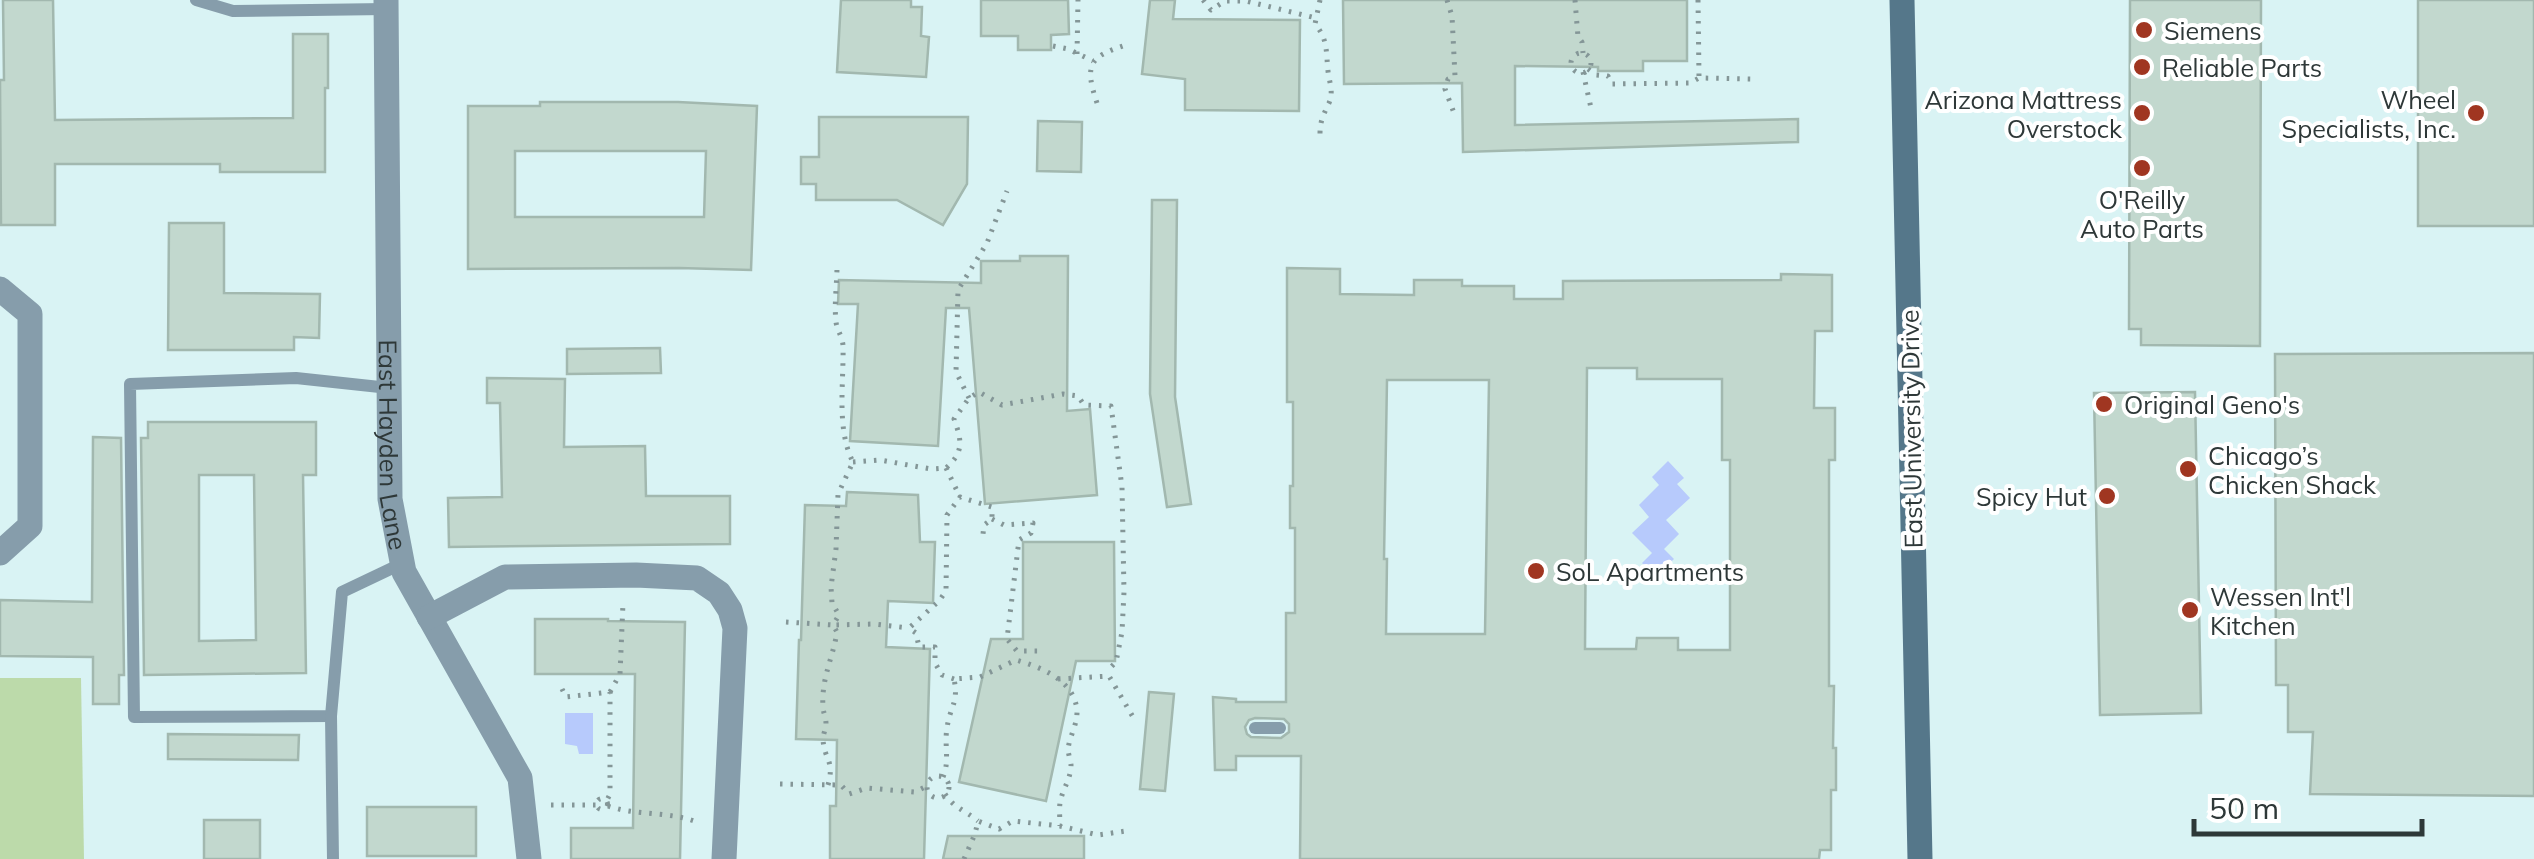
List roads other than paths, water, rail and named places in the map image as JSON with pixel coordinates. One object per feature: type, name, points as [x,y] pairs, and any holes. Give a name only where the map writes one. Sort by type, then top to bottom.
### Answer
[{"type":"main road","name":"East University Drive","points":[[1902,0],[1920,859]]},
{"type":"street","name":"East Hayden Lane","points":[[386,4],[390,499],[404,572],[520,778],[529,859]]},
{"type":"street","points":[[0,288],[30,314],[30,526],[0,553]]},
{"type":"street","points":[[429,617],[505,577],[697,578],[718,593],[730,610],[735,628],[724,846]]},
{"type":"lane","points":[[196,0],[233,11],[386,4]]},
{"type":"lane","points":[[332,716],[134,717],[130,384],[296,378],[389,388]]},
{"type":"lane","points":[[333,859],[332,716],[342,592],[402,563]]},
{"type":"lane","points":[[1255,728],[1280,728]]},
{"type":"water","points":[[1668,461],[1684,478],[1677,484],[1690,498],[1666,520],[1679,534],[1664,549],[1674,559],[1655,577],[1642,563],[1652,553],[1632,533],[1649,517],[1639,505],[1659,485],[1652,477]]},
{"type":"water","points":[[565,713],[593,713],[593,754],[579,754],[577,746],[565,744]]},
{"type":"place","name":"Siemens","points":[[2144,30]]},
{"type":"place","name":"Reliable Parts","points":[[2142,67]]},
{"type":"place","name":"Arizona Mattress Overstock","points":[[2142,113]]},
{"type":"place","name":"Wheel Specialists, Inc.","points":[[2476,113]]},
{"type":"place","name":"O'Reilly Auto Parts","points":[[2142,168]]},
{"type":"place","name":"Original Geno's","points":[[2104,404]]},
{"type":"place","name":"Chicago’s Chicken Shack","points":[[2188,469]]},
{"type":"place","name":"Spicy Hut","points":[[2107,496]]},
{"type":"place","name":"SoL Apartments","points":[[1536,571]]},
{"type":"place","name":"Wessen Int'l Kitchen","points":[[2190,610]]}]
